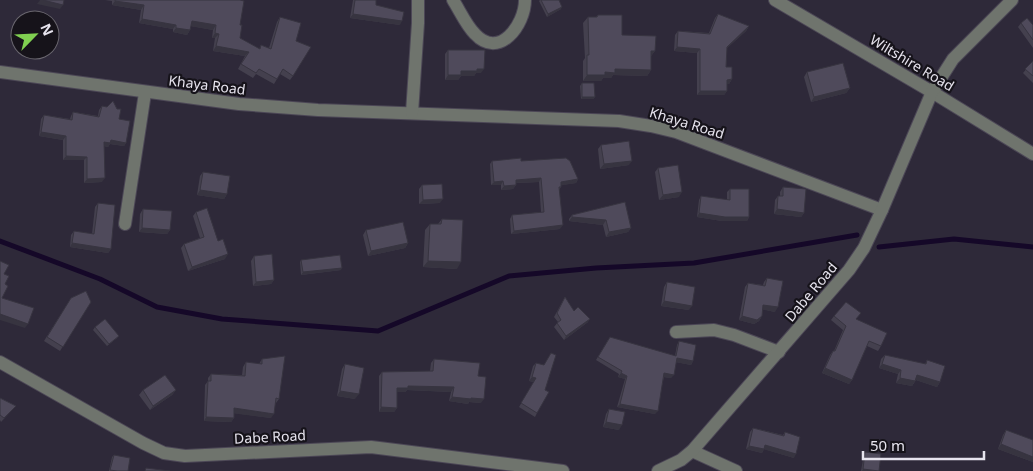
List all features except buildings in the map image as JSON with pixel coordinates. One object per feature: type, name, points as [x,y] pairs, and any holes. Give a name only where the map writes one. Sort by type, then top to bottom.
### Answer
[{"type":"street","points":[[412,113],[418,0]]},
{"type":"street","points":[[453,0],[475,34],[487,42],[500,43],[510,36],[518,23],[524,0]]},
{"type":"street","name":"Wiltshire Road","points":[[775,0],[1033,154]]},
{"type":"street","name":"Dabe Road","points":[[658,471],[681,460],[692,451],[849,270],[864,248],[882,210],[932,92],[953,59],[1012,0]]},
{"type":"street","name":"Khaya Road","points":[[0,72],[238,104],[318,110],[620,121],[676,132],[706,142],[882,210]]},
{"type":"street","points":[[125,224],[145,93]]},
{"type":"street","points":[[676,332],[714,330],[734,334],[779,352]]},
{"type":"street","name":"Dabe Road","points":[[0,362],[164,453],[202,456],[371,448],[563,471]]},
{"type":"street","points":[[692,451],[736,471]]},
{"type":"waterway","points":[[0,241],[100,279],[157,307],[222,319],[378,331],[509,276],[596,268],[694,263],[857,235]]},
{"type":"waterway","points":[[879,247],[954,239],[1033,247]]}]
